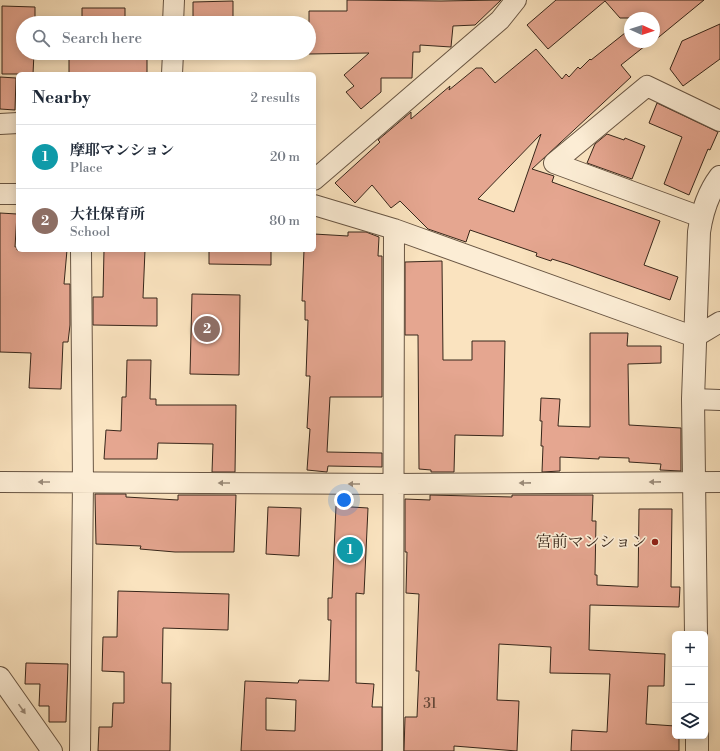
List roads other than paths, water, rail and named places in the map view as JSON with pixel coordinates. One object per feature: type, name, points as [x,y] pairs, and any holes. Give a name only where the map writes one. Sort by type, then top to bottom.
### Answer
[{"type":"street","points":[[173,16],[174,0]]},
{"type":"street","points":[[316,178],[500,20],[516,0]]},
{"type":"street","points":[[172,72],[173,60]]},
{"type":"street","points":[[701,217],[554,163],[647,86],[720,121]]},
{"type":"street","points":[[0,124],[16,123]]},
{"type":"street","points":[[696,631],[693,399],[694,337],[699,232],[701,217],[711,189],[720,177]]},
{"type":"street","points":[[0,194],[16,194]]},
{"type":"street","points":[[316,206],[394,229],[694,337],[720,322]]},
{"type":"street","points":[[393,751],[394,229]]},
{"type":"street","points":[[80,751],[83,483],[82,252]]},
{"type":"street","points":[[693,399],[720,400]]},
{"type":"street","points":[[0,482],[393,484],[720,482]]},
{"type":"street","points":[[0,677],[52,751]]},
{"type":"street","points":[[697,739],[697,751]]},
{"type":"place","name":"大社保育所","points":[[207,329]]},
{"type":"place","name":"宮前マンション","points":[[655,542]]},
{"type":"place","name":"摩耶マンション","points":[[350,550]]}]
